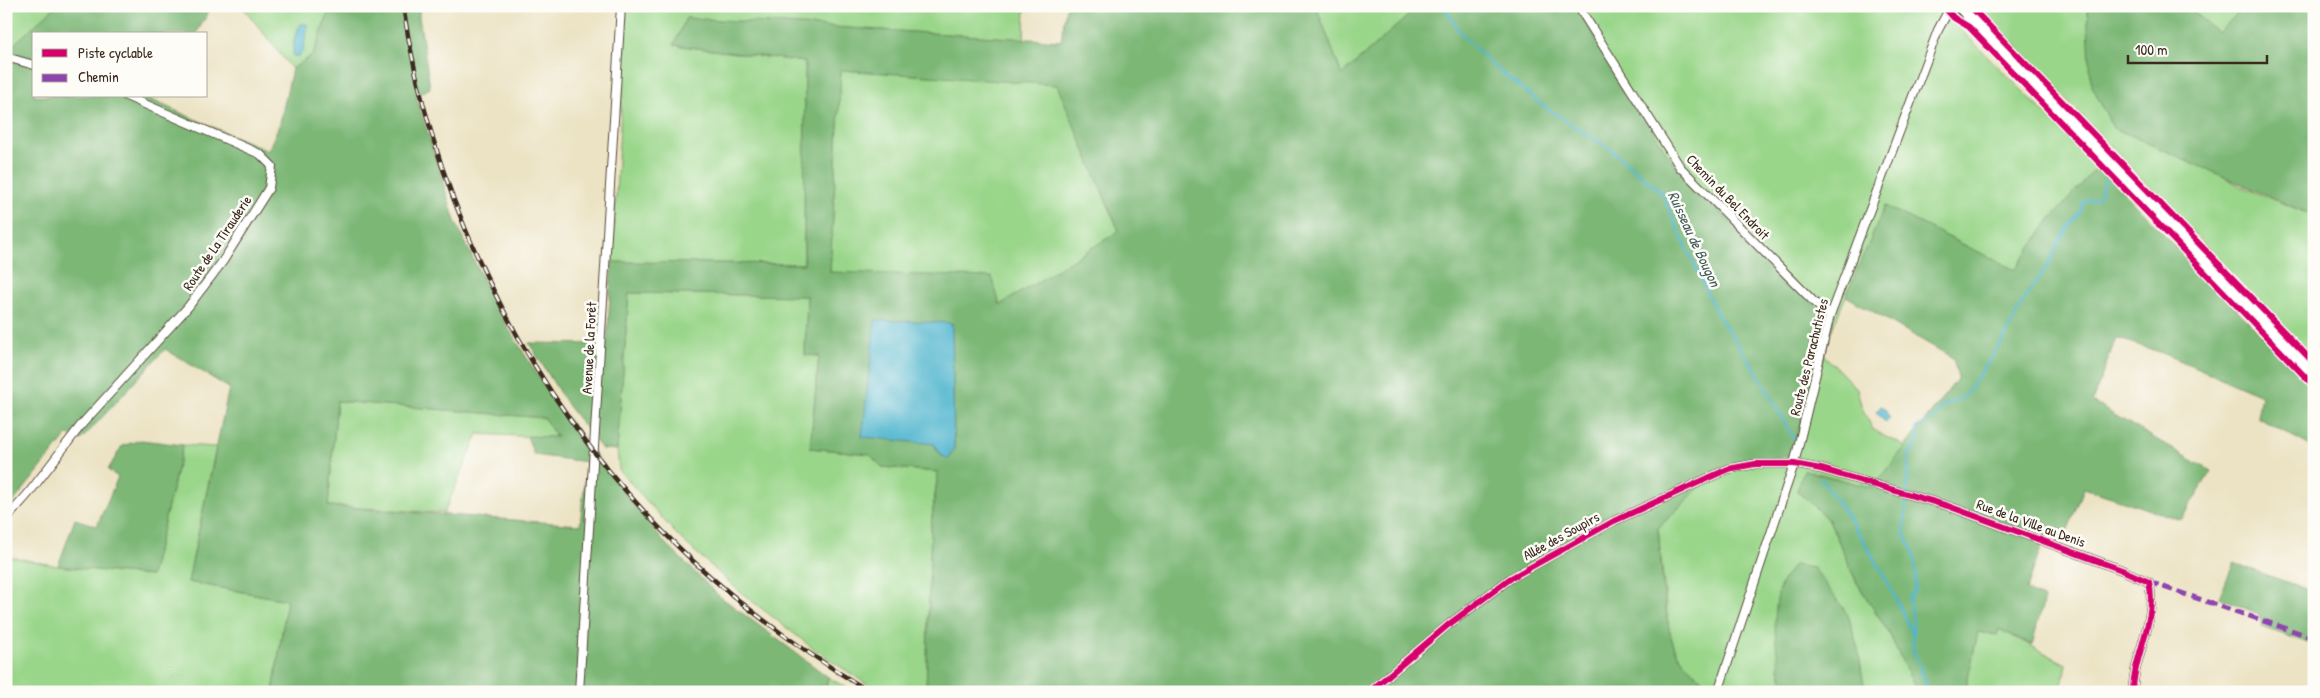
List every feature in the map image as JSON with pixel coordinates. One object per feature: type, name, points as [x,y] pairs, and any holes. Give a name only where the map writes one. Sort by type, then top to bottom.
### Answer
[{"type":"main road","points":[[1959,6],[2314,375]]},
{"type":"street","name":"Avenue de la Forêt","points":[[578,692],[621,6]]},
{"type":"street","name":"Chemin du Bel Endroit","points":[[1578,6],[1680,166],[1816,304],[1830,314]]},
{"type":"street","name":"Route des Parachutistes","points":[[1718,692],[1794,464],[1830,314],[1938,30],[1951,6]]},
{"type":"street","points":[[6,57],[32,64]]},
{"type":"street","name":"Route de La Tirauderie","points":[[6,519],[28,494],[62,448],[131,368],[188,307],[223,261],[269,188],[272,166],[260,154],[131,98]]},
{"type":"street","name":"Allée des Soupirs","points":[[1369,692],[1448,625],[1512,578],[1614,521],[1728,469],[1755,464],[1794,464]]},
{"type":"street","name":"Rue de la Ville au Denis","points":[[1794,464],[1820,469],[1948,506],[2122,570],[2149,582],[2151,592],[2146,638],[2133,680],[2133,692]]},
{"type":"green space","points":[[6,6],[56,6],[12,47],[6,44]]},
{"type":"green space","points":[[56,6],[212,6],[197,32],[32,32],[32,98],[147,98],[268,151],[280,123],[292,69],[313,55],[331,6],[419,6],[430,88],[416,96],[455,221],[500,315],[555,403],[662,540],[718,595],[828,677],[825,692],[273,692],[287,600],[188,582],[229,388],[165,349],[81,440],[67,435],[11,505],[6,499],[6,44],[12,46]],"holes":[[[337,401],[544,418],[557,437],[527,436],[534,455],[587,462],[580,525],[328,506]]]},
{"type":"green space","points":[[242,6],[331,6],[313,55],[292,69]]},
{"type":"green space","points":[[627,6],[1025,6],[1024,39],[686,18],[675,45],[805,62],[804,264],[612,262]]},
{"type":"green space","points":[[1073,6],[1316,6],[1342,75],[1419,6],[1576,6],[1676,168],[1834,324],[1790,455],[1746,465],[1707,480],[1658,528],[1666,613],[1673,644],[1686,665],[1717,692],[926,692],[931,525],[938,472],[882,467],[869,454],[810,448],[819,356],[805,355],[807,296],[629,293],[617,450],[602,449],[568,406],[529,343],[607,344],[612,262],[804,264],[805,62],[674,45],[686,18],[1061,41],[1066,8]],"holes":[[[841,70],[1057,85],[1119,231],[1000,305],[992,277],[830,272]],[[952,323],[954,448],[949,458],[940,455],[934,444]]]},
{"type":"green space","points":[[1316,6],[1419,6],[1342,75]]},
{"type":"green space","points":[[1576,6],[1937,6],[2098,166],[2049,221],[2015,270],[1885,206],[1834,324],[1676,168]]},
{"type":"green space","points":[[1978,6],[2087,6],[2087,15],[2212,170],[2240,186],[2314,216],[2314,360]]},
{"type":"green space","points":[[2087,6],[2191,6],[2193,11],[2218,33],[2245,6],[2314,6],[2314,216],[2113,128],[2091,84]]},
{"type":"green space","points":[[2191,6],[2245,6],[2218,33],[2193,11]]},
{"type":"green space","points":[[841,70],[1057,84],[1119,231],[1000,306],[830,272]]},
{"type":"green space","points":[[2098,166],[2314,389],[2314,448],[2257,417],[2261,395],[2160,352],[2116,338],[2092,402],[2211,471],[2181,520],[2084,488],[2067,532],[2049,526],[2026,590],[2044,599],[2032,645],[1999,629],[1997,635],[1978,632],[1965,692],[1917,692],[1888,631],[1857,583],[1829,520],[1797,491],[1804,470],[1873,488],[1958,378],[1953,358],[1846,296],[1885,206],[2015,270],[2049,221]]},
{"type":"green space","points":[[629,293],[807,296],[805,354],[819,355],[810,448],[870,454],[882,467],[938,472],[931,525],[926,692],[881,692],[814,649],[739,591],[680,538],[619,470],[617,450]]},
{"type":"green space","points":[[1824,355],[1857,389],[1862,409],[1874,431],[1906,447],[1873,488],[1805,470],[1797,491],[1829,520],[1857,583],[1888,631],[1917,692],[1865,692],[1858,649],[1848,615],[1778,668],[1786,692],[1717,692],[1693,673],[1677,653],[1669,633],[1658,528],[1707,480]]},
{"type":"green space","points":[[337,401],[544,418],[557,438],[478,434],[444,513],[328,506]]},
{"type":"green space","points":[[141,440],[183,445],[151,576],[58,566],[75,519],[97,526],[118,477],[108,470],[122,446]]},
{"type":"green space","points":[[183,445],[216,447],[188,582],[287,600],[273,692],[6,692],[6,556],[58,566],[151,576]]},
{"type":"green space","points":[[2234,563],[2314,592],[2314,645],[2262,627],[2259,614],[2219,597]]},
{"type":"green space","points":[[1794,565],[1814,568],[1848,615],[1858,649],[1865,692],[1786,692],[1779,667],[1775,624],[1781,584]]},
{"type":"green space","points":[[1999,629],[2066,664],[2061,690],[2052,692],[1965,692],[1978,632],[1996,635]]},
{"type":"green space","points":[[828,677],[853,692],[825,692]]},
{"type":"water","points":[[301,24],[307,24],[308,27],[303,51],[299,56],[293,56],[294,39]]},
{"type":"water","points":[[875,320],[952,323],[954,448],[949,459],[940,455],[934,444],[862,437]]},
{"type":"water","points":[[1881,406],[1884,407],[1890,419],[1886,423],[1876,412]]},
{"type":"waterway","name":"Ruisseau de Bougon","points":[[1443,6],[1460,32],[1491,64],[1545,107],[1610,149],[1661,192],[1717,314],[1755,369],[1794,439]]},
{"type":"waterway","points":[[1907,493],[1908,457],[1918,441],[1916,428],[1936,417],[1939,410],[1946,403],[1955,402],[1966,395],[2006,335],[2022,303],[2053,257],[2059,241],[2081,211],[2083,202],[2098,198],[2105,180]]},
{"type":"waterway","name":"Ruisseau de Bougon","points":[[1821,479],[1872,554],[1913,636]]},
{"type":"waterway","points":[[1907,495],[1904,533],[1914,554],[1916,574],[1915,589],[1909,599],[1913,621],[1913,647],[1930,692]]},
{"type":"railway","points":[[403,6],[418,84],[440,161],[468,235],[502,308],[542,377],[587,443],[638,504],[693,561],[778,631],[823,663],[870,692]]},
{"type":"marked path","points":[[2149,582],[2314,638]]},
{"type":"cycle path","points":[[1943,6],[1954,18],[1969,27],[2314,386]]},
{"type":"cycle path","points":[[1970,6],[2314,363]]},
{"type":"cycle path","points":[[1369,692],[1448,625],[1511,578],[1614,521],[1728,469],[1755,464],[1794,464],[1821,469],[1948,506],[2122,570],[2149,582],[2151,596],[2148,624],[2134,678],[2133,692]]}]
